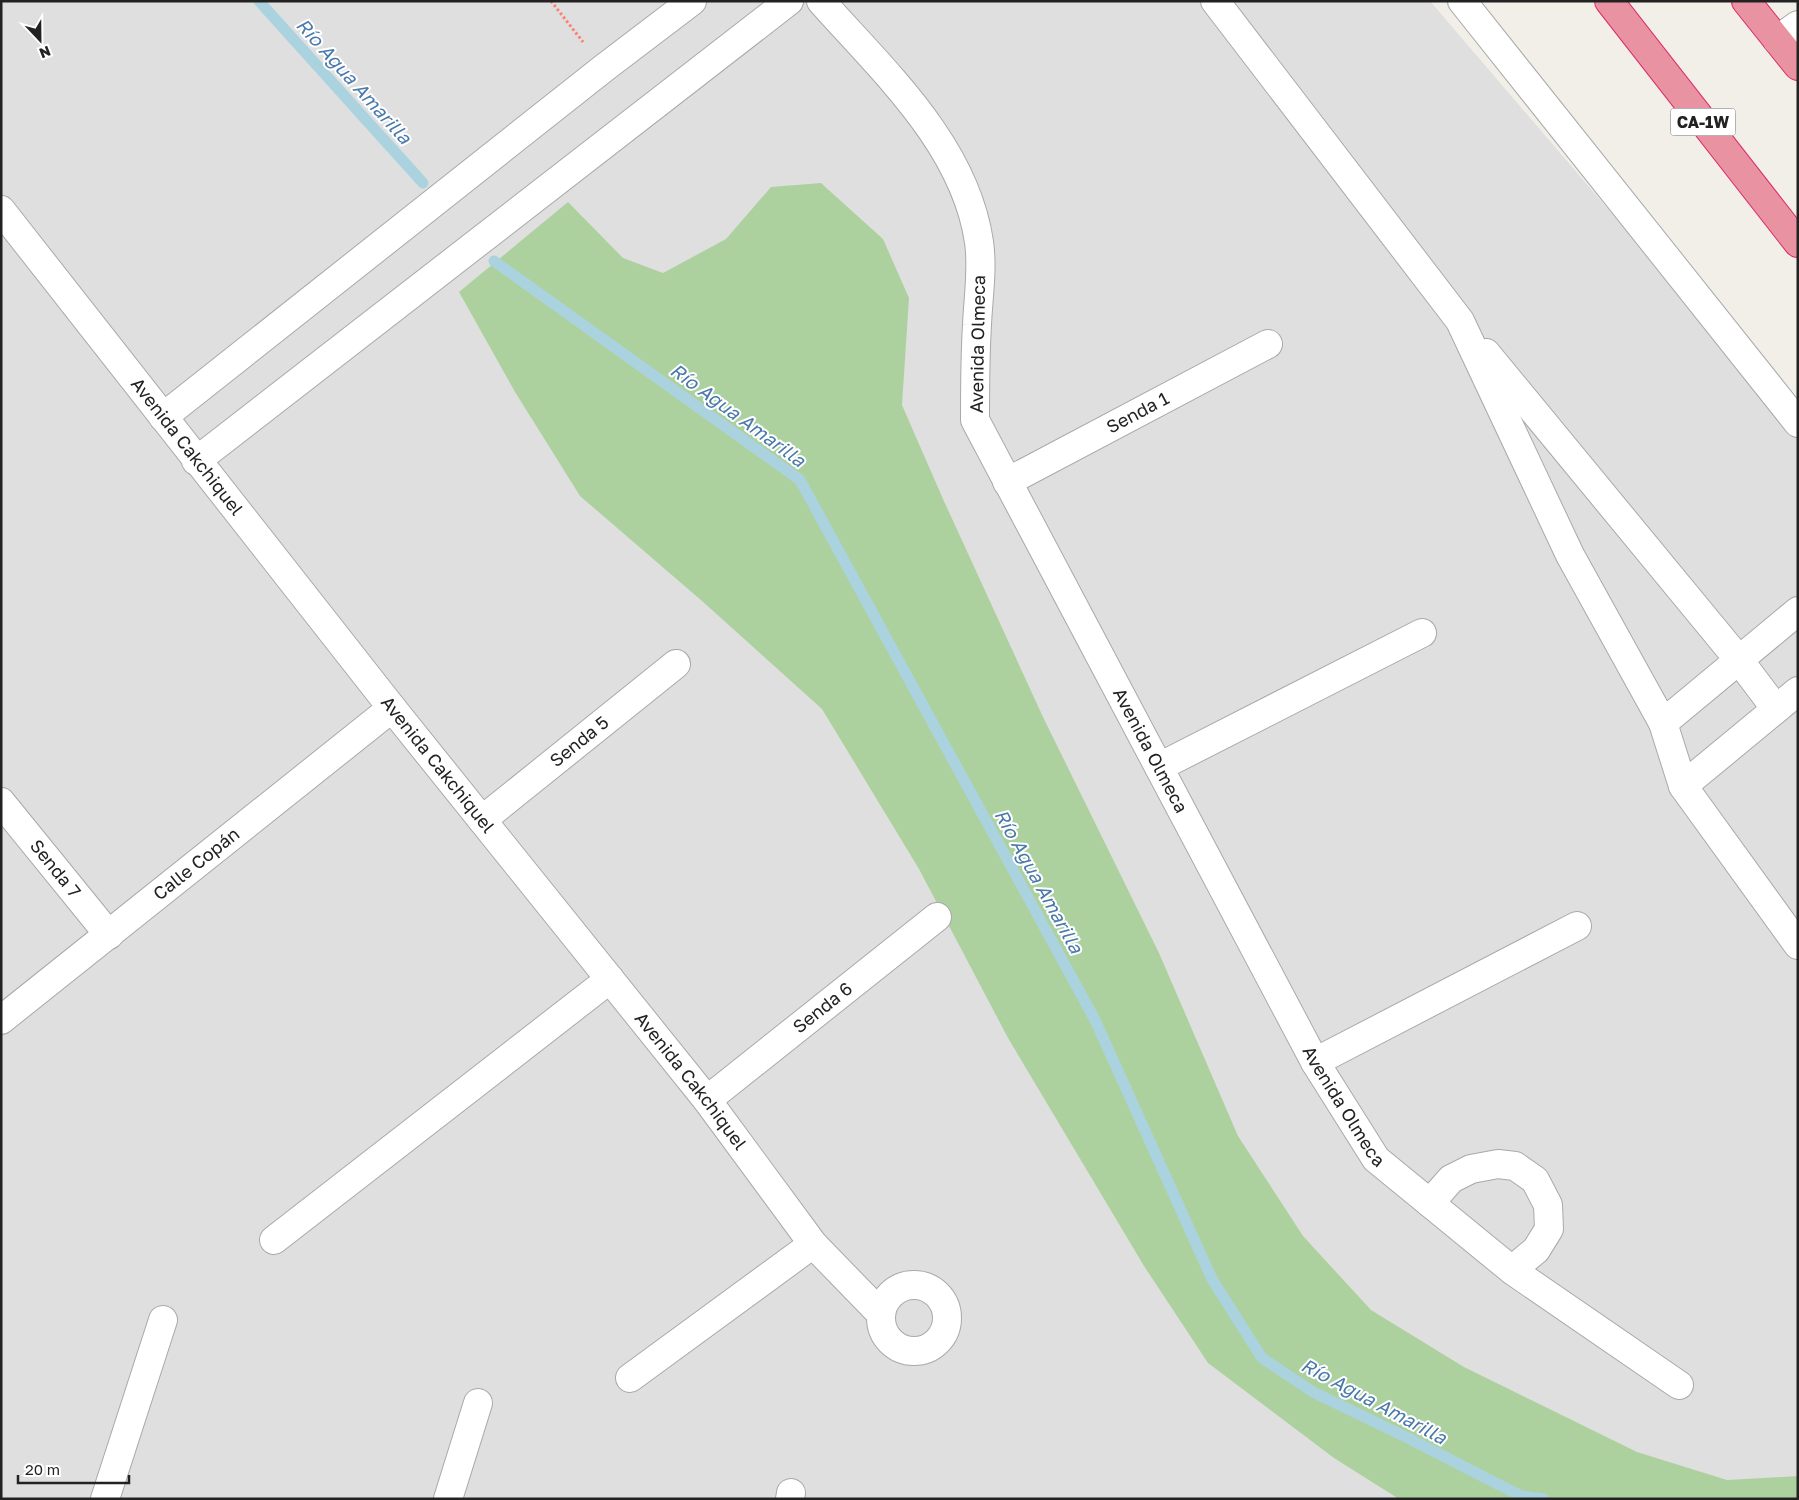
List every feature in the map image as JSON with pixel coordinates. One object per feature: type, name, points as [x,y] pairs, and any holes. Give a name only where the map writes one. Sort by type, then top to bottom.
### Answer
[{"type":"highway","name":"CA-1W","points":[[1609,1],[1798,242]]},
{"type":"highway","points":[[1746,1],[1787,32],[1798,66]]},
{"type":"street","points":[[163,417],[604,68],[692,1]]},
{"type":"street","points":[[196,460],[789,1]]},
{"type":"street","name":"Avenida Olmeca","points":[[821,1],[918,109],[946,154],[973,209],[980,244],[975,354],[975,420],[1315,1062],[1376,1159],[1512,1270],[1679,1385]]},
{"type":"street","points":[[1215,1],[1460,321],[1739,660],[1776,709]]},
{"type":"street","points":[[1462,1],[1798,423]]},
{"type":"street","name":"Avenida Cakchiquel","points":[[1,210],[392,708],[707,1100],[813,1244],[881,1314]]},
{"type":"street","points":[[1460,321],[1570,555],[1663,723],[1682,786],[1798,944]]},
{"type":"street","name":"Senda 1","points":[[1007,482],[1268,344]]},
{"type":"street","points":[[1663,723],[1798,611]]},
{"type":"street","points":[[1159,767],[1422,633]]},
{"type":"street","name":"Senda 5","points":[[482,820],[676,664]]},
{"type":"street","points":[[1682,786],[1798,691]]},
{"type":"street","name":"Calle Copán","points":[[1,1020],[392,708]]},
{"type":"street","name":"Senda 7","points":[[1,802],[109,935]]},
{"type":"street","name":"Senda 6","points":[[707,1100],[937,916]]},
{"type":"street","points":[[1315,1062],[1577,926]]},
{"type":"street","points":[[274,1240],[610,979]]},
{"type":"street","points":[[1430,1203],[1451,1179],[1471,1169],[1498,1164],[1515,1166],[1535,1180],[1548,1205],[1549,1229],[1536,1250],[1512,1270]]},
{"type":"street","points":[[630,1378],[813,1244]]},
{"type":"street","points":[[105,1499],[163,1320]]},
{"type":"street","points":[[448,1499],[478,1403]]},
{"type":"path","points":[[551,1],[604,68]]},
{"type":"shaded area","points":[[1,1],[1430,1],[1798,431],[1798,1499],[1,1499]]},
{"type":"green space","points":[[821,183],[883,239],[909,298],[902,405],[1043,717],[1159,953],[1238,1136],[1303,1236],[1371,1310],[1464,1367],[1637,1452],[1727,1480],[1798,1476],[1798,1499],[1399,1499],[1334,1458],[1208,1363],[1144,1266],[1008,1038],[919,869],[822,709],[702,601],[580,496],[515,392],[459,292],[568,202],[623,258],[663,273],[726,239],[771,187]]},
{"type":"waterway","name":"Río Agua Amarilla","points":[[259,1],[423,183]]},
{"type":"waterway","name":"Río Agua Amarilla","points":[[494,261],[800,480],[1095,1020],[1212,1279],[1262,1358],[1313,1392],[1521,1496],[1544,1499]]}]
